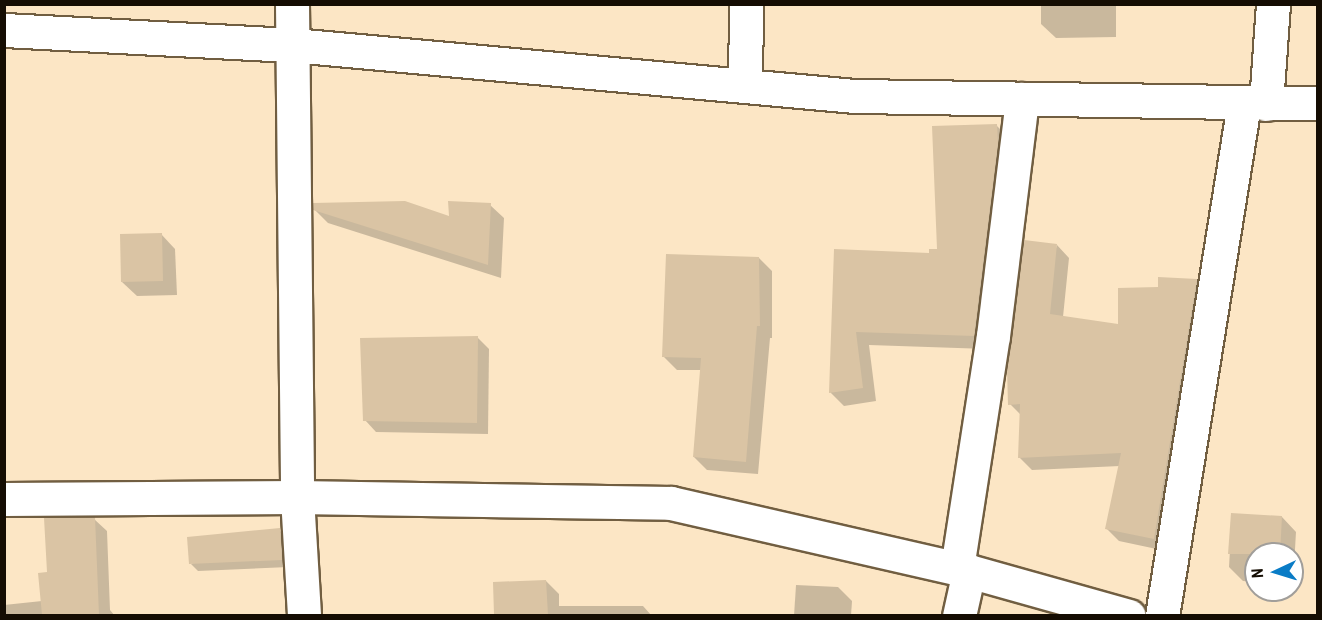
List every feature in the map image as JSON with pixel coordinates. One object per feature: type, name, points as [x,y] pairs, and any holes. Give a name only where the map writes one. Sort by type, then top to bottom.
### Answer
[{"type":"street","points":[[292,4],[297,497],[304,615]]},
{"type":"street","points":[[745,86],[746,4]]},
{"type":"street","points":[[1162,615],[1273,4]]},
{"type":"street","points":[[4,30],[293,45],[855,96],[1255,104],[1317,103]]},
{"type":"street","points":[[959,615],[1022,99]]},
{"type":"street","points":[[4,499],[297,497],[671,503],[963,570],[1129,615]]},
{"type":"building","points":[[997,124],[998,143],[974,336],[856,332],[863,388],[829,393],[834,249],[929,253],[929,249],[937,249],[932,126]]},
{"type":"building","points":[[405,201],[449,216],[448,201],[491,203],[488,265],[313,210],[313,203]]},
{"type":"building","points":[[162,233],[163,281],[121,282],[120,234]]},
{"type":"building","points":[[1024,240],[1057,244],[1050,314],[1118,324],[1118,288],[1158,287],[1158,277],[1197,279],[1154,539],[1105,529],[1121,453],[1018,458],[1020,404],[1008,405],[1007,369]]},
{"type":"building","points":[[666,254],[759,257],[760,326],[757,326],[746,462],[693,457],[701,358],[662,357]]},
{"type":"building","points":[[478,336],[477,423],[363,421],[360,338]]},
{"type":"building","points":[[1231,513],[1282,516],[1281,542],[1244,542],[1244,554],[1228,554]]},
{"type":"building","points":[[95,517],[99,615],[42,615],[38,573],[47,572],[44,518]]},
{"type":"building","points":[[280,528],[282,560],[189,564],[187,537]]},
{"type":"building","points":[[546,580],[548,615],[494,615],[493,582]]}]
